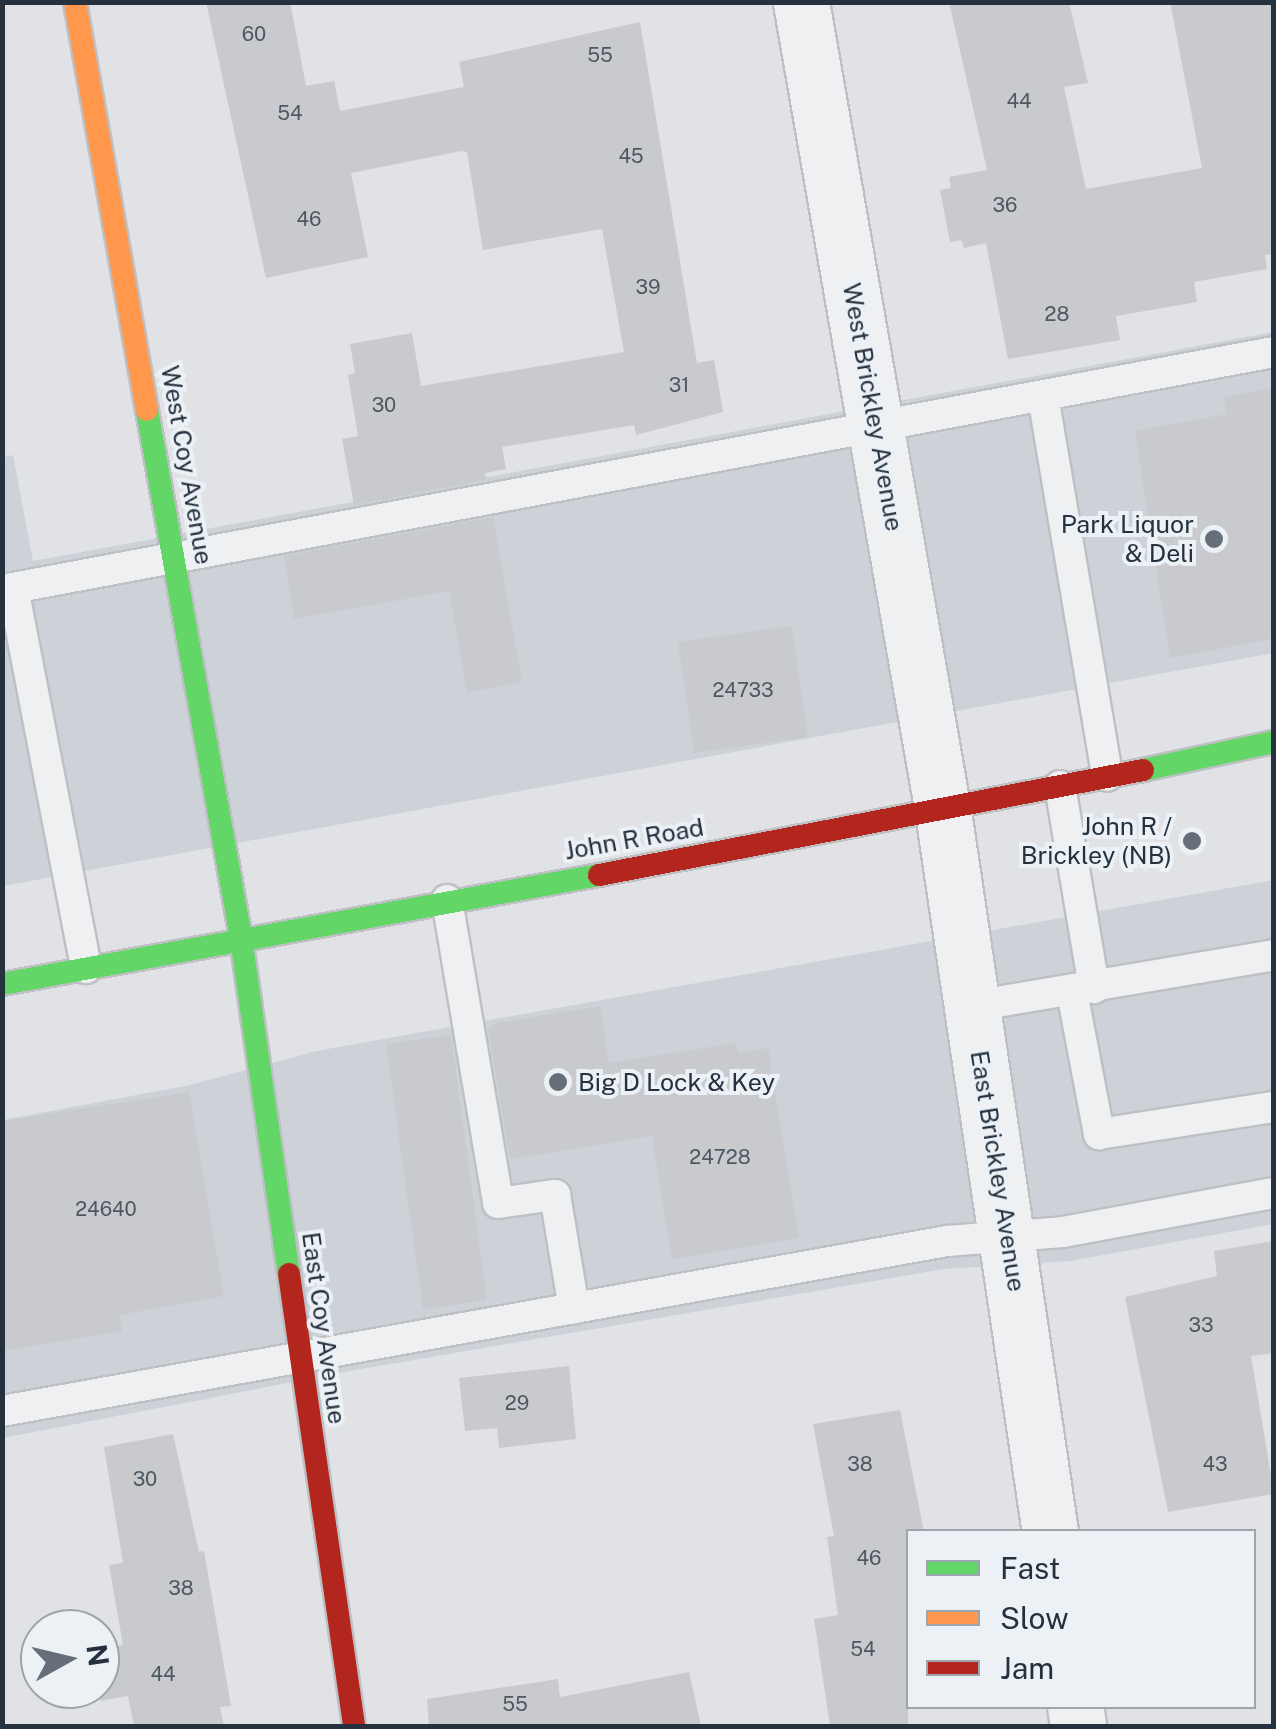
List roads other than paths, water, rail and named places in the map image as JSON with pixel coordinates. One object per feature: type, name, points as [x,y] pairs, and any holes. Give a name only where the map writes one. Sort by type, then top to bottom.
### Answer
[{"type":"street","name":"West Coy Avenue","points":[[75,2],[241,938]]},
{"type":"street","name":"West Brickley Avenue","points":[[801,2],[943,812]]},
{"type":"street","name":"John R Road","points":[[2,984],[943,812],[1274,742]]},
{"type":"street","name":"East Brickley Avenue","points":[[943,812],[1050,1529]]},
{"type":"street","name":"East Coy Avenue","points":[[241,938],[354,1726]]},
{"type":"lane","points":[[86,968],[8,589],[1274,352]]},
{"type":"lane","points":[[1044,396],[1106,776]]},
{"type":"lane","points":[[1060,786],[1099,1134],[1274,1107]]},
{"type":"lane","points":[[447,900],[498,1204],[556,1194],[574,1308]]},
{"type":"lane","points":[[973,1006],[1274,956]]},
{"type":"lane","points":[[2,1411],[574,1308],[1008,1234],[1064,1232],[1274,1192]]},
{"type":"place","name":"Park Liquor & Deli","points":[[1214,539]]},
{"type":"place","name":"John R / Brickley (NB)","points":[[1192,841]]},
{"type":"place","name":"Big D Lock & Key","points":[[558,1082]]}]
